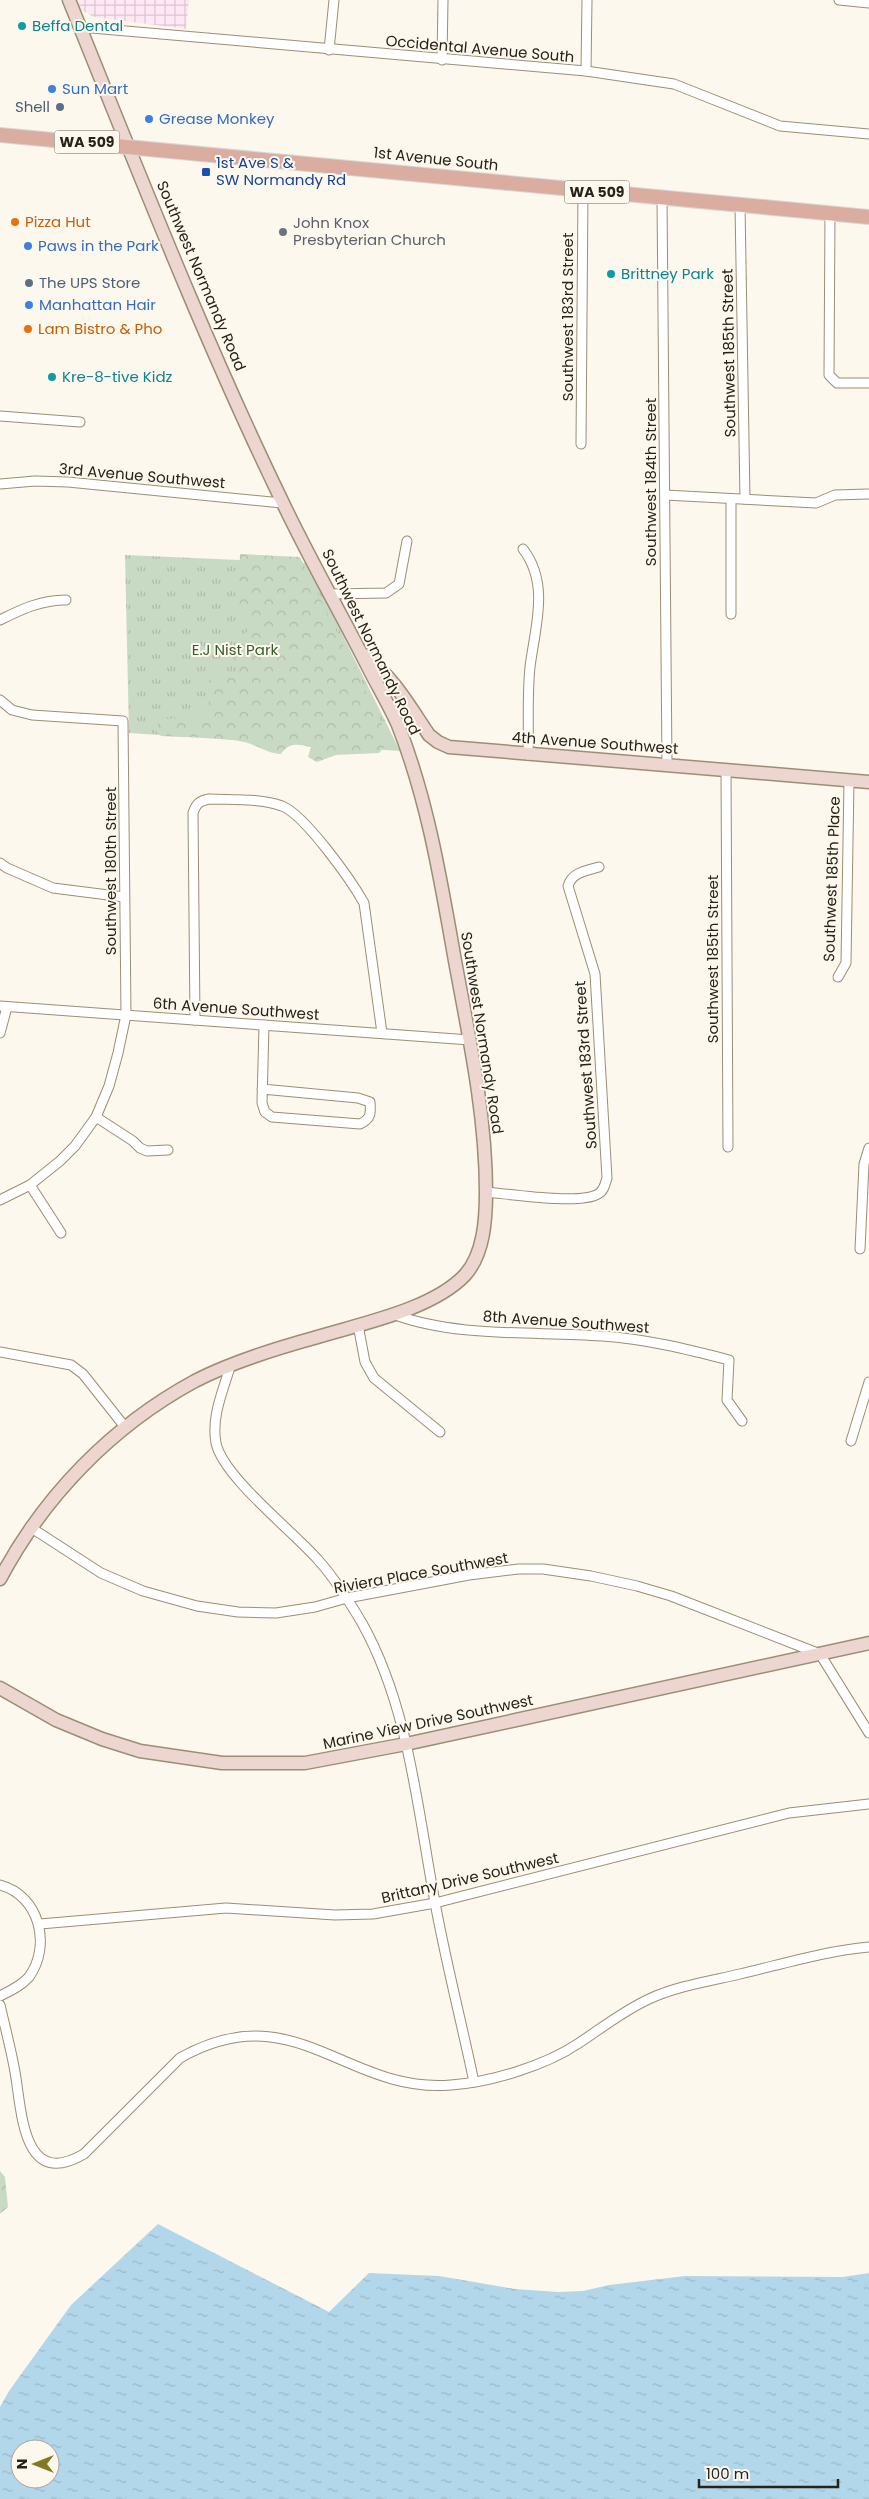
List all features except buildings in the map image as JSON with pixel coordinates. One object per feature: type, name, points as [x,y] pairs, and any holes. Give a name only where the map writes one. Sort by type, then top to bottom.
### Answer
[{"type":"main road","name":"1st Avenue South","points":[[0,135],[869,217]]},
{"type":"street","name":"Southwest Normandy Road","points":[[0,1579],[30,1527],[68,1481],[100,1448],[125,1427],[196,1381],[230,1366],[286,1346],[393,1314],[419,1304],[461,1279],[474,1264],[481,1245],[486,1192],[481,1119],[470,1040],[439,874],[421,792],[397,723],[332,594],[282,503],[194,306],[69,0]]},
{"type":"street","points":[[330,50],[334,0]]},
{"type":"street","points":[[442,60],[443,0]]},
{"type":"street","points":[[586,72],[587,0]]},
{"type":"street","points":[[839,0],[869,3]]},
{"type":"street","name":"Occidental Avenue South","points":[[80,27],[586,72],[674,84],[699,92],[780,126],[869,134]]},
{"type":"street","name":"Southwest 183rd Street","points":[[581,444],[583,190]]},
{"type":"street","name":"Southwest 184th Street","points":[[662,198],[667,765]]},
{"type":"street","name":"Southwest 185th Street","points":[[740,205],[745,499]]},
{"type":"street","points":[[830,213],[829,375],[837,383],[869,383]]},
{"type":"street","points":[[0,416],[80,422]]},
{"type":"street","name":"3rd Avenue Southwest","points":[[0,484],[35,481],[68,482],[282,503]]},
{"type":"street","points":[[665,495],[816,504],[835,495],[868,494]]},
{"type":"street","points":[[731,499],[731,614]]},
{"type":"street","points":[[332,594],[386,593],[394,590],[399,584],[407,541]]},
{"type":"street","points":[[523,549],[532,560],[538,575],[539,612],[530,668],[528,755]]},
{"type":"street","points":[[0,620],[31,605],[49,600],[66,600]]},
{"type":"street","name":"4th Avenue Southwest","points":[[362,653],[376,663],[390,678],[429,735],[438,742],[462,749],[869,782]]},
{"type":"street","name":"Southwest 180th Street","points":[[0,700],[12,710],[32,715],[123,721],[126,1015],[109,1086],[96,1117],[60,1161],[30,1185],[0,1200]]},
{"type":"street","name":"Southwest 185th Street","points":[[726,770],[728,1147]]},
{"type":"street","name":"Southwest 185th Place","points":[[838,977],[846,963],[849,781]]},
{"type":"street","points":[[195,1020],[193,813],[200,801],[209,799],[270,803],[284,807],[298,818],[355,888],[364,903],[382,1032]]},
{"type":"street","points":[[0,863],[6,868],[53,888],[124,897]]},
{"type":"street","name":"Southwest 183rd Street","points":[[486,1192],[582,1199],[600,1194],[607,1178],[595,974],[568,886],[570,880],[577,874],[599,867]]},
{"type":"street","points":[[0,1033],[3,1006]]},
{"type":"street","name":"6th Avenue Southwest","points":[[3,1006],[382,1032],[470,1040]]},
{"type":"street","points":[[262,1089],[358,1098],[370,1102],[371,1114],[367,1121],[360,1124],[272,1117],[265,1112],[262,1103],[262,1089],[264,1025]]},
{"type":"street","points":[[96,1117],[133,1141],[140,1148],[147,1151],[168,1150]]},
{"type":"street","points":[[860,1249],[864,1164],[869,1148]]},
{"type":"street","points":[[30,1185],[61,1233]]},
{"type":"street","name":"8th Avenue Southwest","points":[[393,1314],[412,1321],[501,1332],[601,1336],[662,1343],[729,1360],[727,1400],[742,1421]]},
{"type":"street","points":[[358,1325],[365,1362],[374,1378],[440,1432]]},
{"type":"street","points":[[0,1352],[72,1365],[83,1374],[125,1427]]},
{"type":"street","points":[[230,1366],[216,1415],[216,1444],[223,1461],[242,1484],[320,1562],[347,1598],[377,1651],[391,1690],[406,1744],[435,1903],[474,2082]]},
{"type":"street","points":[[851,1441],[869,1382]]},
{"type":"street","name":"Riviera Place Southwest","points":[[30,1527],[101,1573],[143,1591],[198,1606],[238,1612],[276,1613],[315,1607],[347,1598],[469,1575],[519,1569],[543,1569],[591,1576],[671,1596],[820,1654]]},
{"type":"street","name":"Marine View Drive Southwest","points":[[0,1688],[56,1720],[102,1739],[140,1750],[180,1758],[222,1763],[305,1763],[406,1744],[869,1643]]},
{"type":"street","points":[[820,1654],[869,1733]]},
{"type":"street","name":"Brittany Drive Southwest","points":[[40,1924],[191,1909],[226,1908],[335,1915],[373,1914],[435,1903],[789,1813],[869,1804]]},
{"type":"street","points":[[0,1885],[21,1895],[31,1907],[40,1924],[36,1962],[29,1976],[20,1986],[0,1996]]},
{"type":"street","points":[[0,2005],[26,2139],[40,2157],[47,2161],[64,2163],[84,2154],[180,2058],[198,2048],[242,2036],[268,2036],[306,2044],[405,2084],[433,2086],[474,2082],[537,2064],[560,2054],[628,2009],[666,1992],[814,1956],[869,1947]]},
{"type":"shaded area","points":[[77,0],[189,0],[186,29],[94,17],[81,10]]},
{"type":"green space","points":[[240,554],[300,557],[390,741],[379,753],[336,755],[317,762],[308,757],[311,747],[291,746],[287,747],[281,754],[276,754],[249,743],[234,740],[161,736],[154,729],[162,719],[191,718],[211,714],[206,688],[208,681],[223,676],[235,678],[240,666],[232,660],[235,646],[237,641],[251,627],[238,611]]},
{"type":"green space","name":"E.J Nist Park","points":[[125,555],[307,563],[400,751],[129,733]]},
{"type":"green space","points":[[0,2171],[5,2177],[8,2207],[0,2214]]},
{"type":"water","points":[[158,2224],[329,2312],[369,2273],[439,2276],[515,2289],[558,2292],[583,2291],[609,2285],[685,2276],[843,2277],[869,2273],[869,2499],[0,2499],[0,2407],[9,2391],[71,2305]]},
{"type":"place","name":"Beffa Dental","points":[[22,26]]},
{"type":"place","name":"Sun Mart","points":[[52,89]]},
{"type":"place","name":"Shell","points":[[60,107]]},
{"type":"place","name":"Grease Monkey","points":[[149,119]]},
{"type":"place","name":"1st Ave S & SW Normandy Rd","points":[[206,172]]},
{"type":"place","name":"Pizza Hut","points":[[15,222]]},
{"type":"place","name":"John Knox Presbyterian Church","points":[[283,232]]},
{"type":"place","name":"Paws in the Park","points":[[28,246]]},
{"type":"place","name":"Brittney Park","points":[[611,274]]},
{"type":"place","name":"The UPS Store","points":[[29,283]]},
{"type":"place","name":"Manhattan Hair","points":[[29,305]]},
{"type":"place","name":"Lam Bistro & Pho","points":[[28,329]]},
{"type":"place","name":"Kre-8-tive Kidz","points":[[52,377]]}]
